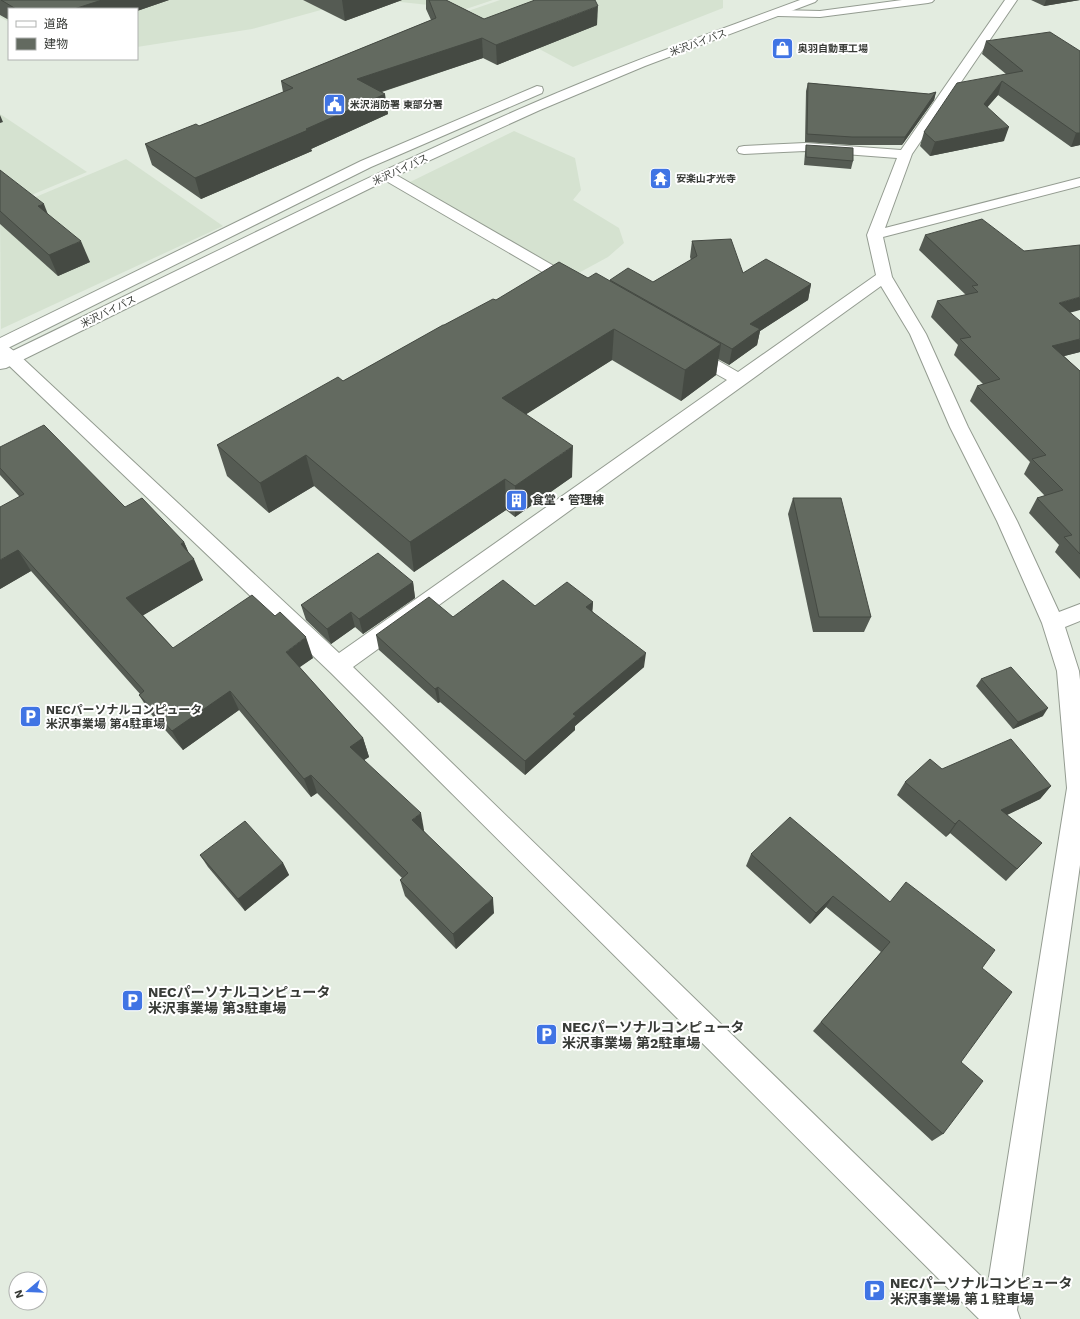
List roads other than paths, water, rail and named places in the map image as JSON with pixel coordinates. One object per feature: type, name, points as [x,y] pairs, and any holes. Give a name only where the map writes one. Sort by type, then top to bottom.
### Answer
[{"type":"main road","name":"米沢バイパス","points":[[3,354],[535,107],[634,66],[811,0]]},
{"type":"main road","points":[[778,13],[820,14],[928,0]]},
{"type":"main road","points":[[1000,1318],[1079,788],[1068,671],[1053,623],[1006,521],[959,427],[918,334],[884,277],[875,235],[906,154],[1011,0]]},
{"type":"main road","name":"米沢バイパス","points":[[3,354],[366,164],[549,85]]},
{"type":"main road","points":[[744,150],[805,147],[906,154]]},
{"type":"main road","points":[[386,175],[590,294]]},
{"type":"main road","points":[[875,235],[1080,182]]},
{"type":"main road","points":[[338,666],[884,277]]},
{"type":"main road","points":[[678,345],[739,380]]},
{"type":"main road","points":[[3,354],[338,666],[1000,1318]]},
{"type":"main road","points":[[1053,623],[1080,612]]},
{"type":"place","name":"奥羽自動車工場","points":[[782,48]]},
{"type":"place","name":"米沢消防署 東部分署","points":[[335,104]]},
{"type":"place","name":"安楽山才光寺","points":[[661,178]]},
{"type":"place","name":"食堂・管理棟","points":[[516,500]]},
{"type":"place","name":"NECパーソナルコンピュータ 米沢事業場 第4駐車場","points":[[31,717]]},
{"type":"place","name":"NECパーソナルコンピュータ 米沢事業場 第3駐車場","points":[[133,1000]]},
{"type":"place","name":"NECパーソナルコンピュータ 米沢事業場 第2駐車場","points":[[547,1035]]},
{"type":"place","name":"NECパーソナルコンピュータ 米沢事業場 第１駐車場","points":[[875,1291]]}]
